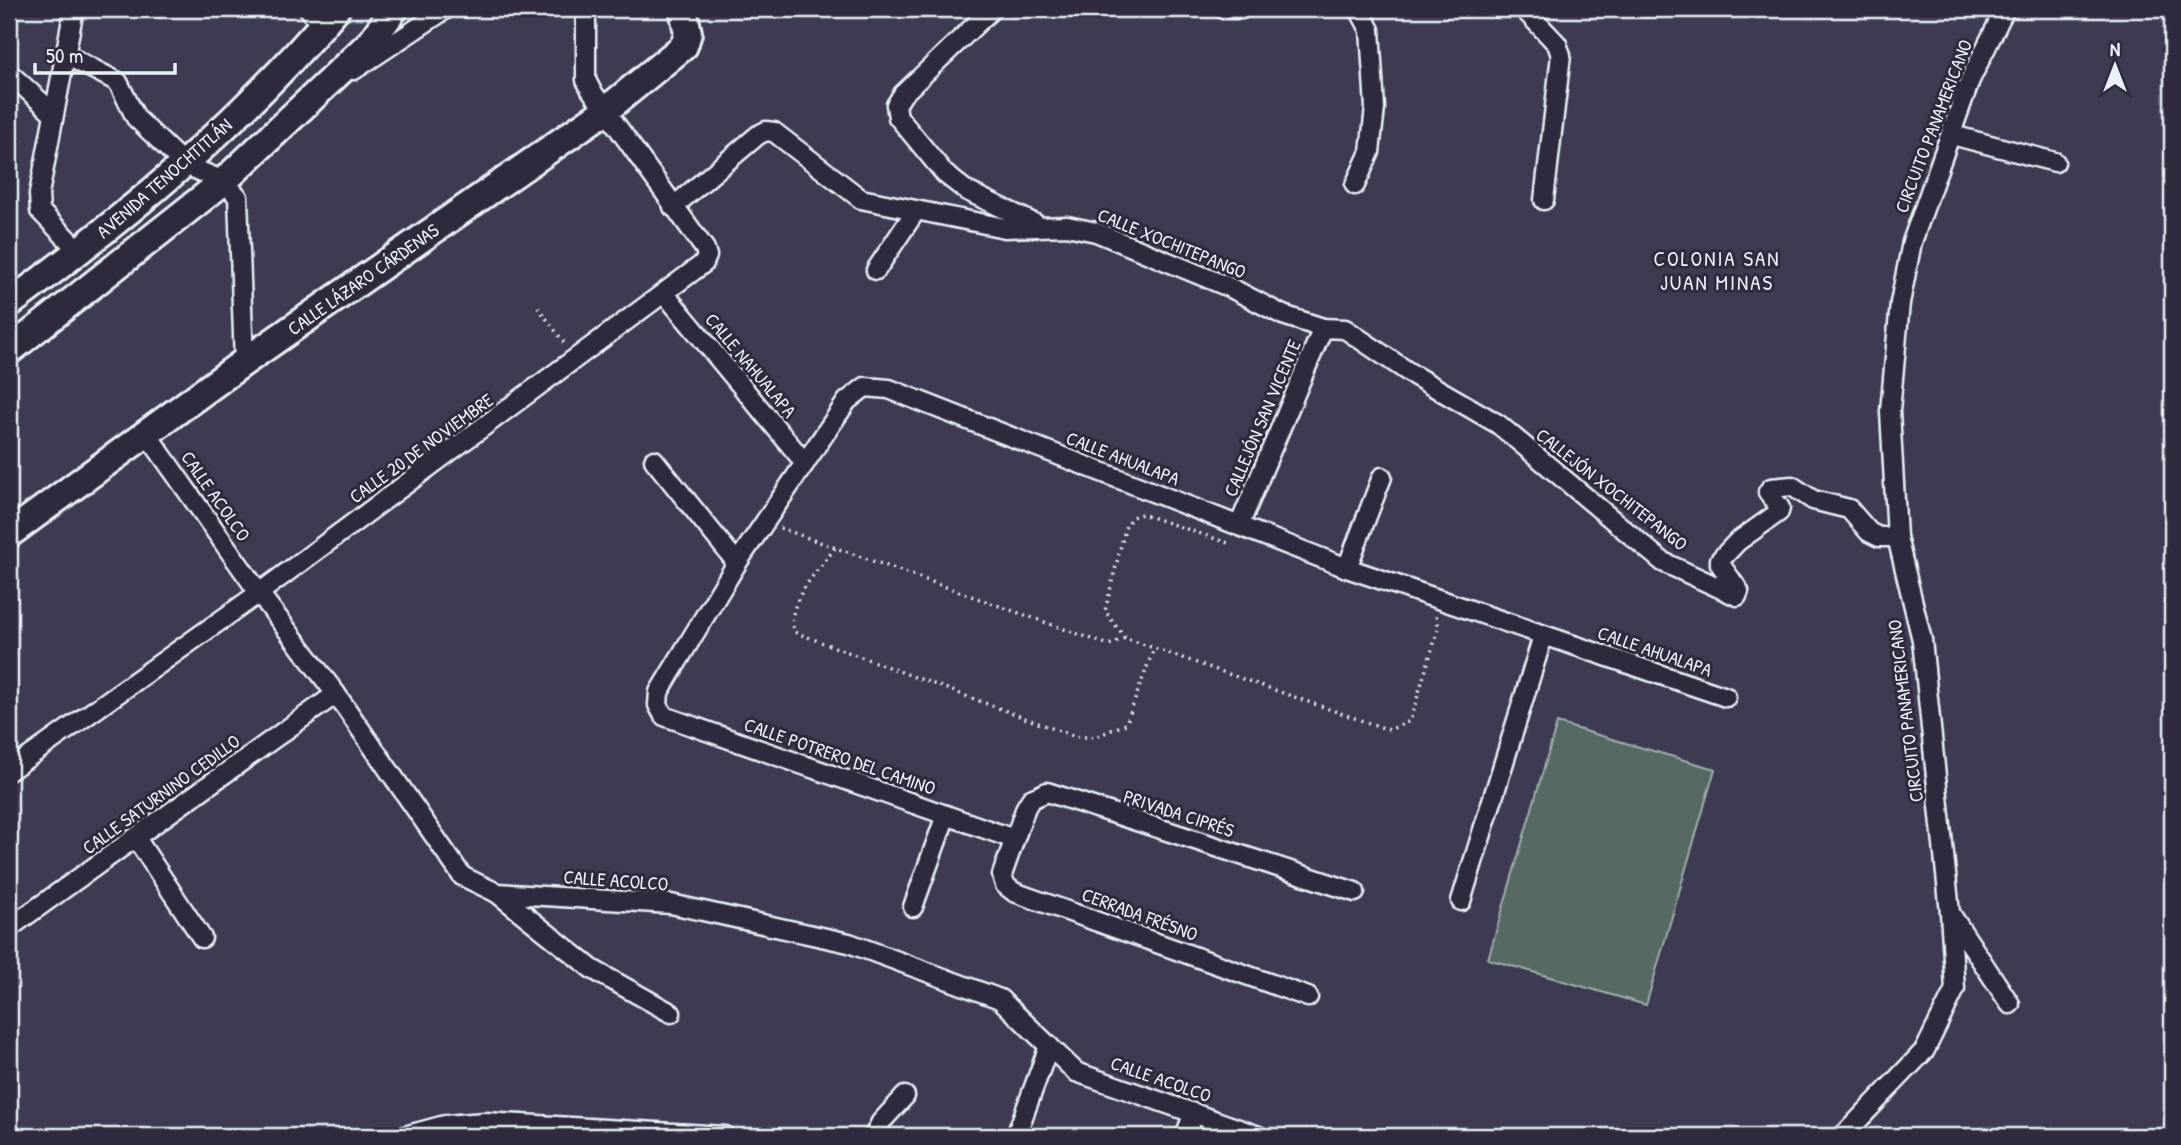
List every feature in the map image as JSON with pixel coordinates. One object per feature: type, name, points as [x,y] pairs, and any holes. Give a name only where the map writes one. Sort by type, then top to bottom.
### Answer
[{"type":"main road","points":[[9,351],[224,181],[371,42],[394,9]]},
{"type":"main road","name":"CALLE LÁZARO CÁRDENAS","points":[[9,534],[244,362],[606,110],[684,46],[688,33],[683,9]]},
{"type":"main road","name":"AVENIDA TENOCHTITLÁN","points":[[9,304],[185,165],[272,80],[322,14]]},
{"type":"main road","points":[[272,80],[308,102]]},
{"type":"street","points":[[308,102],[446,9]]},
{"type":"street","name":"CALLE 20 DE NOVIEMBRE","points":[[9,771],[259,593],[704,263],[707,256],[586,80],[586,9]]},
{"type":"street","points":[[992,9],[903,94],[896,105],[898,117],[945,174],[967,191],[1039,225]]},
{"type":"street","points":[[1224,9],[1241,9]]},
{"type":"street","points":[[1356,185],[1370,152],[1376,108],[1370,30],[1359,9]]},
{"type":"street","points":[[1524,9],[1557,44],[1561,55],[1544,200]]},
{"type":"street","name":"CIRCUITO PANAMERICANO","points":[[1843,1136],[1925,1050],[1955,989],[1950,913],[1922,640],[1897,537],[1890,411],[1900,303],[1912,242],[1970,80],[2006,9]]},
{"type":"street","points":[[71,10],[66,55],[39,194],[40,211],[79,251]]},
{"type":"street","points":[[66,55],[118,82],[130,111],[185,165],[224,181],[240,202],[244,362]]},
{"type":"street","points":[[9,73],[53,113]]},
{"type":"street","name":"CALLE XOCHITEPANGO","points":[[673,207],[766,131],[775,132],[861,199],[1005,228],[1067,226],[1096,232],[1231,288],[1283,315],[1323,328]]},
{"type":"street","points":[[1951,135],[2055,162]]},
{"type":"street","points":[[876,270],[915,212]]},
{"type":"street","name":"CALLE NAHUALAPA","points":[[665,294],[805,463]]},
{"type":"street","name":"CALLEJÓN XOCHITEPANGO","points":[[1323,328],[1345,329],[1410,373],[1498,424],[1663,562],[1737,596],[1739,591],[1720,560],[1737,542],[1780,512],[1768,492],[1771,488],[1791,486],[1813,500],[1849,509],[1869,533],[1880,537],[1897,537]]},
{"type":"street","name":"CALLEJÓN SAN VICENTE","points":[[1239,526],[1323,328]]},
{"type":"street","name":"CALLE AHUALAPA","points":[[658,705],[659,692],[737,563],[847,401],[865,387],[889,389],[1347,568],[1726,697]]},
{"type":"street","name":"CALLE ACOLCO","points":[[147,434],[259,593],[336,694],[463,876],[497,893],[671,904],[849,943],[1000,999],[1076,1072],[1259,1136]]},
{"type":"street","points":[[654,460],[737,563]]},
{"type":"street","points":[[1347,568],[1382,477]]},
{"type":"street","points":[[1461,901],[1543,636]]},
{"type":"street","name":"CALLE SATURNINO CEDILLO","points":[[9,928],[336,694]]},
{"type":"street","name":"CALLE POTRERO DEL CAMINO","points":[[658,705],[664,716],[1014,839]]},
{"type":"street","name":"PRIVADA CIPRÉS","points":[[1014,839],[1031,799],[1047,793],[1355,892]]},
{"type":"street","points":[[913,907],[946,815]]},
{"type":"street","points":[[136,838],[202,938]]},
{"type":"street","name":"CERRADA FRÉSNO","points":[[1014,839],[1002,875],[1005,885],[1014,892],[1308,997]]},
{"type":"street","points":[[497,893],[592,969],[671,1013]]},
{"type":"street","points":[[1950,913],[2010,1004]]},
{"type":"street","points":[[1016,1136],[1049,1046]]},
{"type":"street","points":[[874,1136],[881,1122],[905,1096]]},
{"type":"street","points":[[1185,1136],[1194,1113]]},
{"type":"street","points":[[404,1136],[445,1125],[485,1122],[725,1136]]},
{"type":"path","points":[[538,307],[577,359]]},
{"type":"path","points":[[1232,544],[1142,514],[1132,517],[1126,525],[1105,611],[1125,638],[1389,730],[1410,721],[1439,626],[1437,616],[1426,609]]},
{"type":"path","points":[[764,523],[1109,645],[1125,638]]},
{"type":"path","points":[[835,548],[795,605],[791,620],[794,632],[1076,737],[1095,737],[1126,724],[1154,648]]},
{"type":"green space","points":[[1557,723],[1715,769],[1646,1005],[1488,959]]},
{"type":"district","name":"COLONIA SAN JUAN MINAS","points":[[1717,270]]}]
